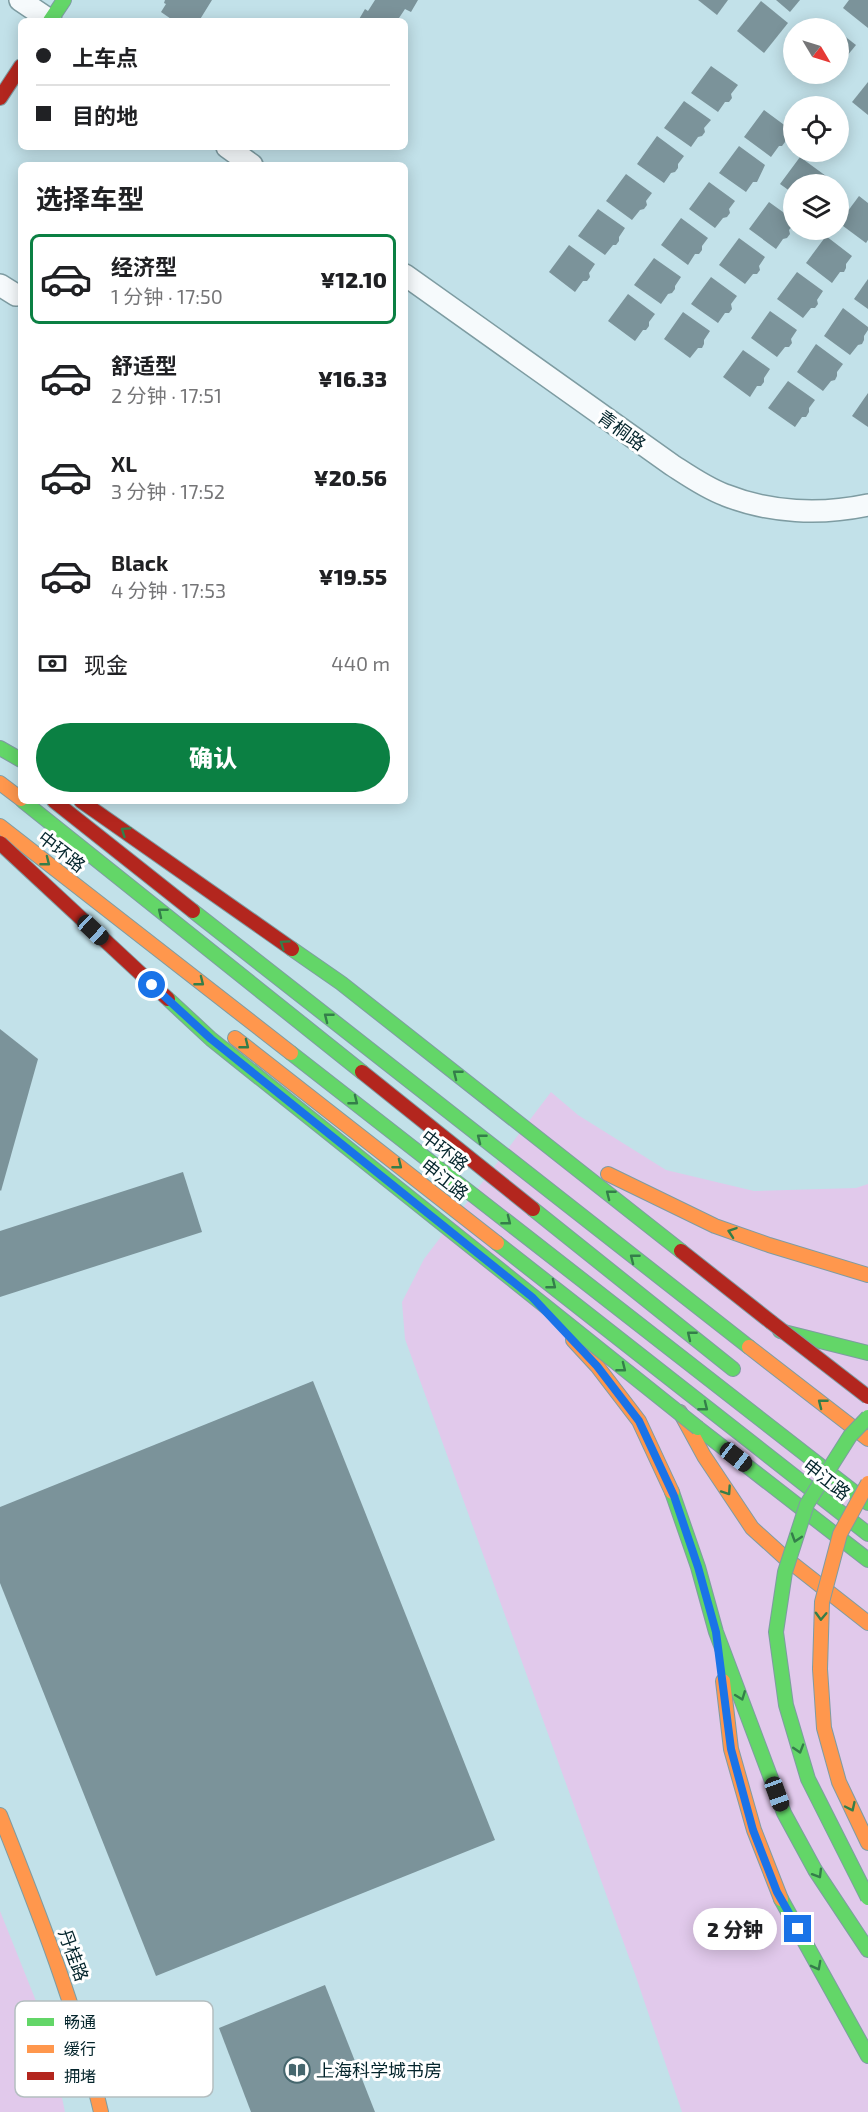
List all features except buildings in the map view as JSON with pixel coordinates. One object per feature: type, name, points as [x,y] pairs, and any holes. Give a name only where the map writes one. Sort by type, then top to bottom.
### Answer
[{"type":"main road","points":[[46,16],[64,0]]},
{"type":"main road","points":[[0,74],[17,60]]},
{"type":"main road","points":[[0,98],[17,60]]},
{"type":"main road","points":[[0,748],[18,758]]},
{"type":"main road","points":[[0,759],[18,773]]},
{"type":"main road","name":"中环路","points":[[0,783],[18,797]]},
{"type":"main road","name":"中环路","points":[[27,804],[746,1379]]},
{"type":"main road","points":[[58,804],[654,1274],[868,1439]]},
{"type":"main road","points":[[85,804],[340,983],[868,1397]]},
{"type":"main road","name":"中环路","points":[[0,826],[868,1503]]},
{"type":"main road","points":[[0,843],[211,1039],[532,1297],[868,1560]]},
{"type":"main road","points":[[0,854],[198,1009]]},
{"type":"main road","name":"申江路","points":[[226,1031],[868,1534]]},
{"type":"main road","points":[[525,1126],[597,1168],[662,1202],[715,1226],[868,1275]]},
{"type":"main road","points":[[769,1245],[846,1254]]},
{"type":"main road","points":[[654,1274],[705,1307],[733,1317]]},
{"type":"main road","points":[[532,1297],[597,1366],[639,1421],[674,1496],[698,1567],[716,1632],[784,1813],[815,1870],[868,1950]]},
{"type":"main road","points":[[751,1324],[868,1353]]},
{"type":"main road","points":[[656,1368],[704,1456],[753,1528],[784,1557],[868,1623]]},
{"type":"main road","points":[[868,1417],[850,1436],[807,1504],[785,1572],[776,1632],[786,1705],[808,1779],[868,1898]]},
{"type":"main road","points":[[831,1447],[859,1469]]},
{"type":"main road","points":[[868,1483],[840,1534],[822,1602],[820,1669],[824,1728],[839,1782],[868,1843]]},
{"type":"main road","points":[[716,1632],[731,1749],[753,1830],[777,1892],[868,2056]]},
{"type":"main road","name":"丹桂路","points":[[0,1815],[56,1954],[71,2001]]},
{"type":"main road","name":"丹桂路","points":[[0,1841],[61,2001]]},
{"type":"main road","name":"丹桂路","points":[[86,2097],[90,2112]]},
{"type":"main road","name":"丹桂路","points":[[98,2097],[101,2112]]},
{"type":"street","points":[[20,0],[46,16]]},
{"type":"street","points":[[231,150],[248,162]]},
{"type":"street","name":"青桐路","points":[[408,276],[700,483],[745,502],[784,510],[824,511],[868,506]]},
{"type":"shaded area","points":[[551,1092],[578,1115],[666,1170],[754,1191],[856,1188],[868,1184],[868,2112],[682,2112],[635,1974],[405,1339],[402,1302],[424,1259]]},
{"type":"shaded area","points":[[0,1911],[36,2001],[15,2001],[15,2097],[62,2097],[65,2112],[0,2112]]},
{"type":"traffic: fast","points":[[52,18],[64,0]]},
{"type":"traffic: fast","points":[[0,748],[18,758]]},
{"type":"traffic: fast","points":[[27,804],[362,1072]]},
{"type":"traffic: fast","points":[[193,911],[749,1347]]},
{"type":"traffic: fast","points":[[292,949],[341,983],[681,1251]]},
{"type":"traffic: fast","points":[[168,999],[211,1039],[698,1428]]},
{"type":"traffic: fast","points":[[291,1053],[868,1503]]},
{"type":"traffic: fast","points":[[533,1209],[733,1369]]},
{"type":"traffic: fast","points":[[497,1243],[868,1534]]},
{"type":"traffic: fast","points":[[780,1331],[868,1353]]},
{"type":"traffic: fast","points":[[868,1417],[850,1436],[807,1504],[785,1572],[776,1632],[786,1705],[808,1779],[868,1898]]},
{"type":"traffic: fast","points":[[698,1428],[868,1560]]},
{"type":"traffic: fast","points":[[672,1492],[698,1567],[716,1632],[784,1813],[815,1870],[868,1950]]},
{"type":"traffic: fast","points":[[781,1899],[868,2056]]},
{"type":"traffic: slow","points":[[0,783],[18,797]]},
{"type":"traffic: slow","points":[[0,826],[291,1053]]},
{"type":"traffic: slow","points":[[235,1038],[497,1243]]},
{"type":"traffic: slow","points":[[608,1174],[715,1226],[868,1275]]},
{"type":"traffic: slow","points":[[573,1340],[597,1366],[639,1421],[672,1492]]},
{"type":"traffic: slow","points":[[749,1347],[868,1439]]},
{"type":"traffic: slow","points":[[680,1412],[704,1456],[752,1528],[784,1557],[868,1623]]},
{"type":"traffic: slow","points":[[820,1669],[822,1602],[840,1534],[868,1483]]},
{"type":"traffic: slow","points":[[820,1669],[824,1728],[839,1782],[868,1843]]},
{"type":"traffic: slow","points":[[723,1681],[731,1749],[754,1830],[781,1899]]},
{"type":"traffic: slow","points":[[0,1815],[70,2001]]},
{"type":"traffic: slow","points":[[97,2097],[101,2112]]},
{"type":"traffic: jam","points":[[0,98],[18,71]]},
{"type":"traffic: jam","points":[[58,804],[193,911]]},
{"type":"traffic: jam","points":[[85,804],[292,949]]},
{"type":"traffic: jam","points":[[0,843],[168,999]]},
{"type":"traffic: jam","points":[[362,1072],[533,1209]]},
{"type":"traffic: jam","points":[[681,1251],[771,1322]]},
{"type":"traffic: jam","points":[[771,1322],[868,1397]]},
{"type":"place","name":"上海科学城书房","points":[[297,2070]]},
{"type":"route","points":[[152,985],[211,1039],[532,1297],[597,1366],[639,1421],[674,1496],[698,1567],[716,1632],[731,1749],[753,1830],[777,1892],[798,1929]]}]
